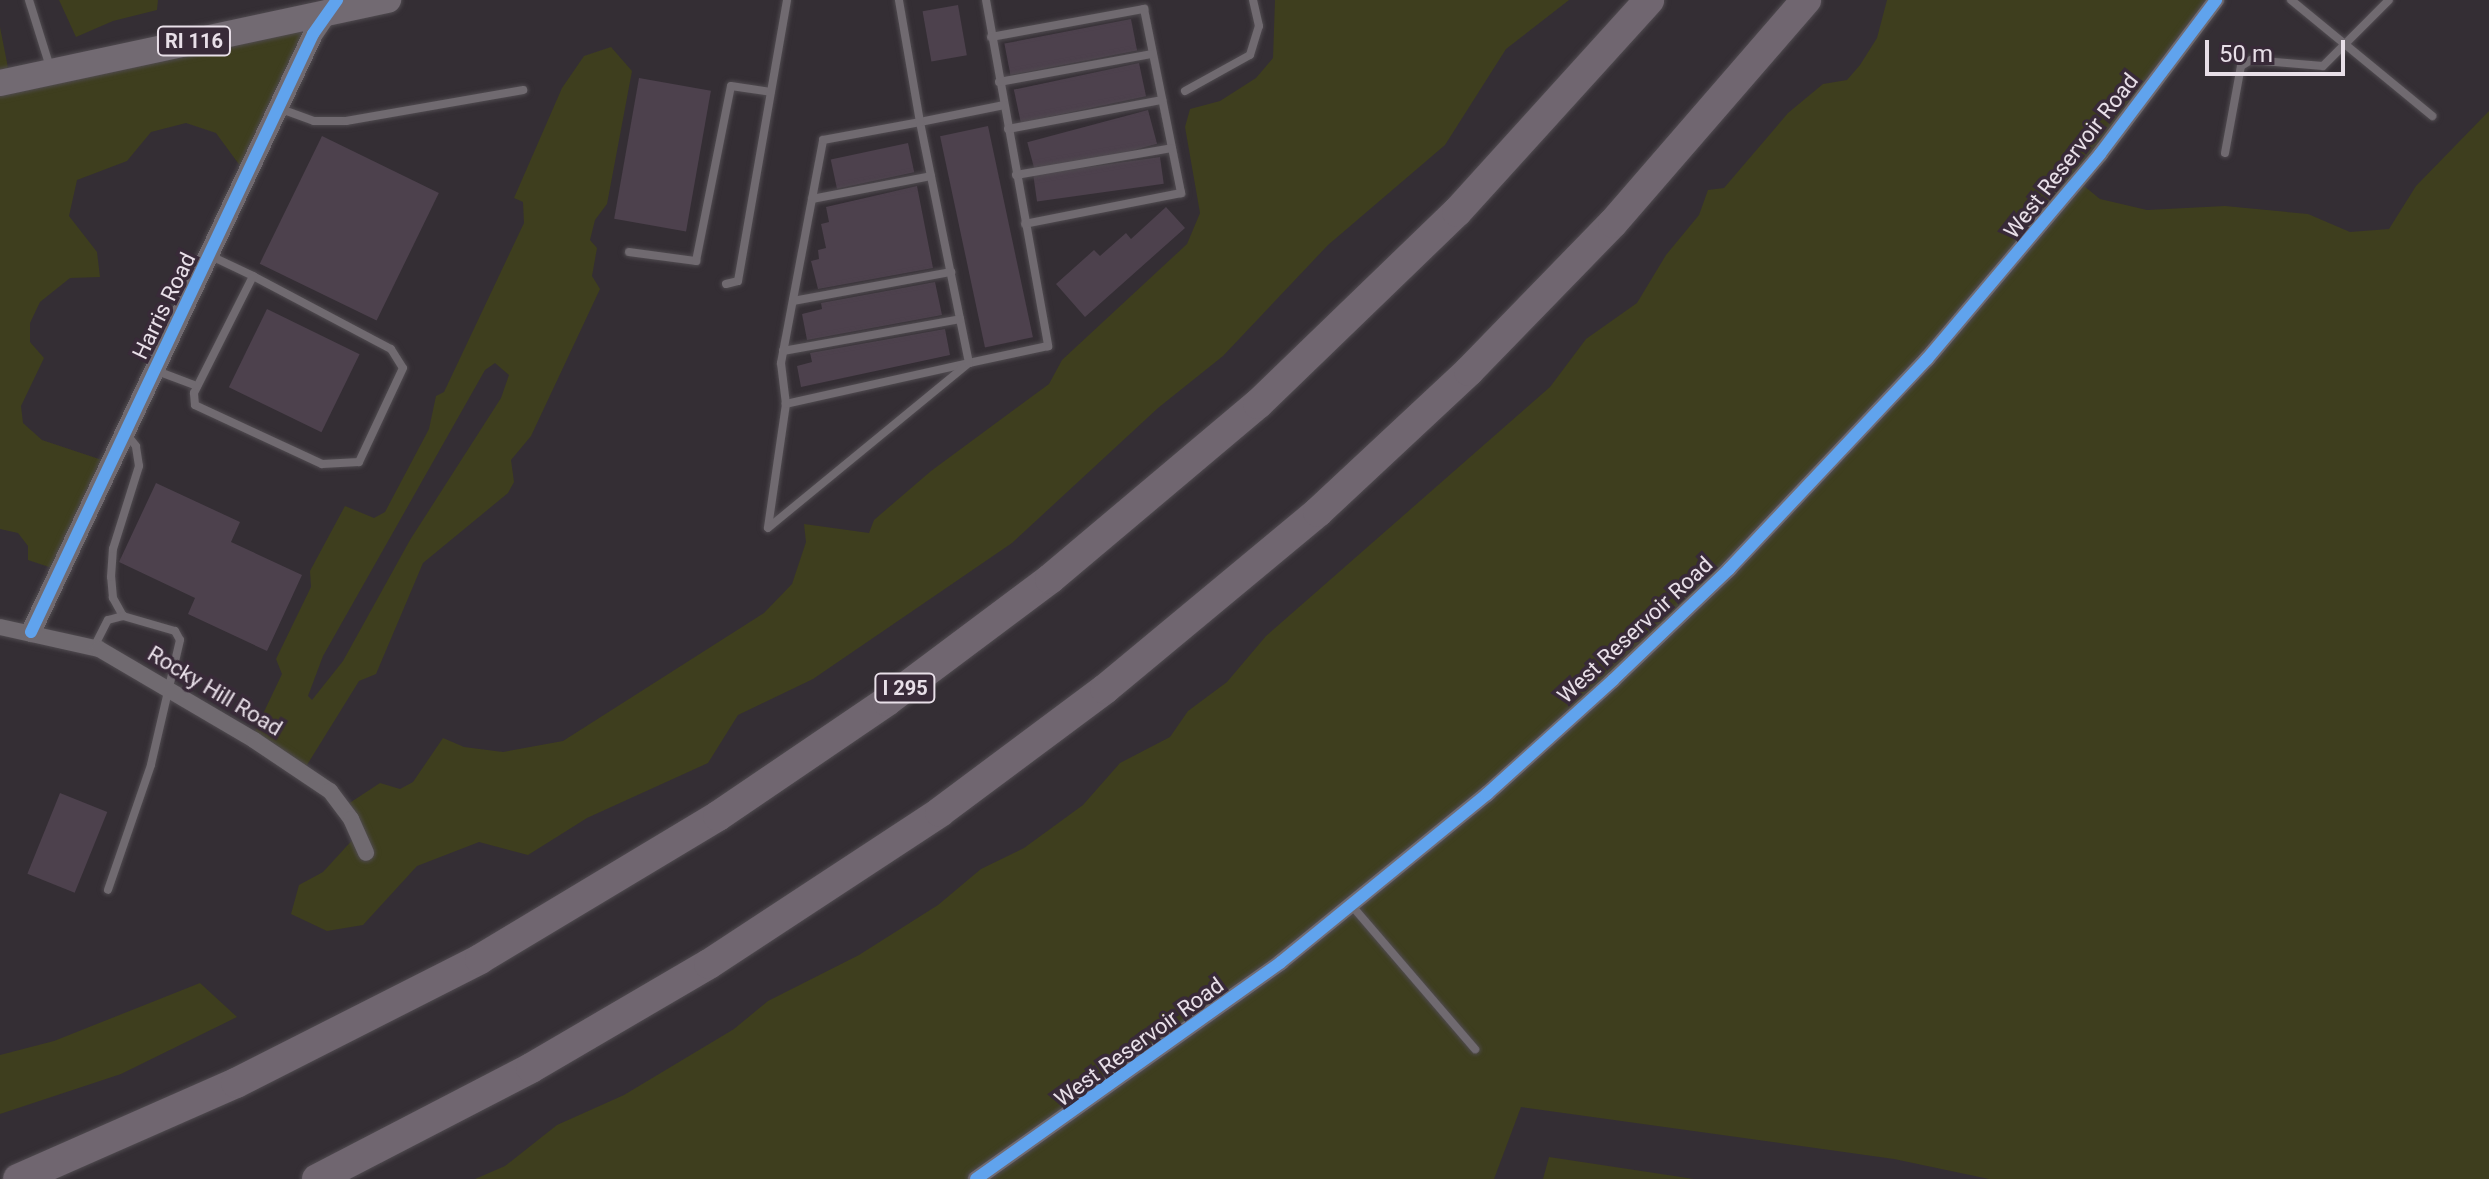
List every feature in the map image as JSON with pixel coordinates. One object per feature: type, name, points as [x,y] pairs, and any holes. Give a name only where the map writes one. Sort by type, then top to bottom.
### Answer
[{"type":"highway","name":"I 295","points":[[18,1179],[249,1077],[480,959],[718,816],[898,693],[1071,562],[1258,404],[1457,212],[1649,0]]},
{"type":"highway","points":[[317,1179],[531,1068],[721,957],[929,820],[1105,689],[1297,531],[1469,371],[1650,182],[1806,0]]},
{"type":"main road","name":"RI 116","points":[[0,83],[332,6],[388,0]]},
{"type":"street","name":"West Reservoir Road","points":[[976,1179],[1157,1055],[1352,906],[1613,680],[1828,466],[2020,253],[2216,0]]},
{"type":"street","name":"Harris Road","points":[[31,632],[154,370],[332,6]]},
{"type":"street","name":"Rocky Hill Road","points":[[0,627],[94,647],[168,687],[330,791],[351,819],[366,853]]},
{"type":"lane","points":[[29,0],[51,72]]},
{"type":"lane","points":[[726,284],[738,281],[787,0]]},
{"type":"lane","points":[[899,0],[920,122],[969,363]]},
{"type":"lane","points":[[786,404],[1048,346],[986,0]]},
{"type":"lane","points":[[1185,91],[1250,55],[1259,26],[1253,0]]},
{"type":"lane","points":[[2291,0],[2432,116]]},
{"type":"lane","points":[[2225,153],[2241,66],[2251,60],[2315,70],[2389,0]]},
{"type":"lane","points":[[991,37],[1144,9],[1181,193],[1025,224]]},
{"type":"lane","points":[[999,82],[1152,54]]},
{"type":"lane","points":[[629,252],[696,261],[731,86],[771,92]]},
{"type":"lane","points":[[281,109],[314,121],[346,121],[523,90]]},
{"type":"lane","points":[[1008,129],[1162,100]]},
{"type":"lane","points":[[969,363],[768,528],[786,404],[783,351],[823,140],[1004,105]]},
{"type":"lane","points":[[1016,175],[1172,148]]},
{"type":"lane","points":[[812,199],[931,176]]},
{"type":"lane","points":[[210,255],[253,276],[391,349],[403,368],[359,462],[322,464],[195,405],[197,386],[253,276]]},
{"type":"lane","points":[[793,301],[951,272]]},
{"type":"lane","points":[[783,351],[960,319]]},
{"type":"lane","points":[[154,370],[197,386]]},
{"type":"lane","points":[[123,616],[113,598],[113,549],[139,466],[136,446],[125,432]]},
{"type":"lane","points":[[94,647],[108,620],[123,616],[175,631],[180,650],[168,687],[151,765],[108,890]]},
{"type":"lane","points":[[1352,906],[1475,1049]]},
{"type":"shaded area","points":[[59,0],[158,0],[157,10],[113,21],[76,37]]},
{"type":"shaded area","points":[[1275,0],[1569,0],[1506,49],[1445,145],[1328,245],[1223,356],[1158,408],[1012,543],[813,679],[738,715],[708,763],[587,818],[528,855],[479,842],[417,866],[363,925],[327,931],[291,914],[299,885],[323,872],[356,836],[345,806],[380,783],[400,789],[413,782],[443,738],[464,747],[503,752],[563,741],[764,613],[792,584],[806,542],[804,524],[869,533],[874,520],[931,471],[1049,384],[1062,360],[1187,244],[1200,213],[1185,127],[1190,109],[1220,101],[1256,78],[1273,58]]},
{"type":"shaded area","points":[[1887,0],[2216,0],[2079,182],[2100,199],[2147,210],[2225,206],[2308,214],[2350,232],[2389,229],[2416,186],[2489,111],[2489,1179],[1989,1179],[1894,1159],[1521,1107],[1494,1179],[475,1179],[505,1166],[557,1125],[624,1095],[734,1029],[768,1001],[859,955],[938,905],[981,869],[1024,848],[1083,805],[1120,763],[1170,737],[1188,711],[1227,682],[1266,636],[1550,387],[1586,339],[1637,303],[1666,255],[1699,215],[1708,190],[1724,188],[1788,113],[1823,84],[1847,80],[1860,65],[1877,38]]},
{"type":"shaded area","points":[[323,12],[249,178],[216,133],[186,123],[151,132],[127,161],[77,180],[69,216],[97,252],[100,277],[70,278],[40,302],[30,323],[30,342],[44,358],[21,406],[23,423],[42,440],[114,464],[67,573],[28,560],[28,546],[18,533],[0,529],[0,27],[10,78]]},
{"type":"shaded area","points":[[611,47],[632,71],[607,204],[595,220],[590,240],[597,248],[592,276],[600,289],[531,436],[511,460],[514,482],[508,493],[423,563],[376,674],[359,681],[302,773],[251,739],[282,674],[276,659],[311,587],[310,571],[345,506],[374,518],[385,512],[429,429],[436,396],[444,392],[524,223],[523,202],[514,198],[562,88],[584,56]],"holes":[[[495,363],[509,375],[501,398],[410,540],[343,661],[312,700],[308,696],[323,656],[485,370]]]},
{"type":"shaded area","points":[[200,983],[237,1017],[121,1074],[0,1114],[0,1055],[54,1041]]},
{"type":"shaded area","points":[[1549,1157],[1694,1179],[1543,1179]]},
{"type":"building","points":[[958,5],[967,55],[931,61],[923,11]]},
{"type":"building","points":[[1131,19],[1137,50],[1010,75],[1004,44]]},
{"type":"building","points":[[1139,63],[1146,96],[1021,123],[1014,90]]},
{"type":"building","points":[[639,78],[711,91],[686,232],[614,219]]},
{"type":"building","points":[[1148,110],[1157,144],[1036,176],[1027,142]]},
{"type":"building","points":[[988,126],[1033,337],[985,347],[940,136]]},
{"type":"building","points":[[322,136],[439,193],[377,321],[260,264]]},
{"type":"building","points":[[908,143],[914,172],[837,189],[831,159]]},
{"type":"building","points":[[1160,157],[1164,184],[1037,202],[1033,175]]},
{"type":"building","points":[[917,186],[933,268],[818,289],[811,261],[819,259],[818,250],[826,248],[821,224],[829,222],[826,207]]},
{"type":"building","points":[[1166,207],[1185,228],[1085,317],[1056,284],[1094,250],[1100,256],[1126,233],[1131,239]]},
{"type":"building","points":[[935,282],[942,315],[807,340],[802,314],[822,309],[821,303]]},
{"type":"building","points":[[267,309],[360,354],[321,432],[229,387]]},
{"type":"building","points":[[945,329],[950,355],[801,387],[797,366],[812,362],[810,353]]},
{"type":"building","points":[[156,483],[240,522],[231,542],[302,575],[267,651],[188,614],[195,598],[119,562]]},
{"type":"building","points":[[60,793],[107,812],[75,893],[27,874]]},
{"type":"cycle path","points":[[31,632],[313,34],[337,0]]},
{"type":"cycle path","points":[[976,1179],[1281,962],[1487,794],[1613,680],[1729,569],[1927,359],[2100,154],[2216,0]]}]
